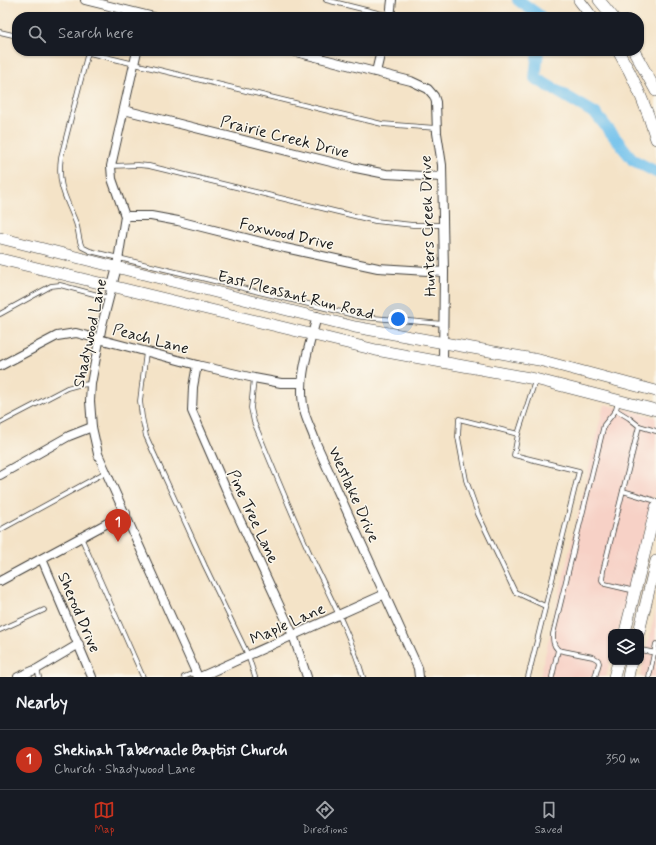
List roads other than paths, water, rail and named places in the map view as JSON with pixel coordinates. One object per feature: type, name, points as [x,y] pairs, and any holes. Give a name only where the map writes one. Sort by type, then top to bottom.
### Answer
[{"type":"main road","points":[[578,0],[588,12]]},
{"type":"main road","points":[[599,0],[609,12]]},
{"type":"main road","points":[[621,56],[641,94],[656,139]]},
{"type":"main road","points":[[637,56],[656,89]]},
{"type":"main road","name":"East Pleasant Run Road","points":[[0,238],[118,262],[355,327],[539,360],[656,391]]},
{"type":"main road","points":[[0,258],[376,350],[535,379],[617,405],[656,410]]},
{"type":"main road","points":[[535,379],[539,360]]},
{"type":"main road","points":[[626,629],[656,507]]},
{"type":"main road","points":[[640,629],[650,594],[656,561]]},
{"type":"main road","points":[[614,677],[617,665]]},
{"type":"main road","points":[[628,677],[630,665]]},
{"type":"street","points":[[85,0],[132,12]]},
{"type":"street","points":[[390,12],[392,0]]},
{"type":"street","name":"Shadywood Lane","points":[[136,56],[111,166],[112,179],[125,216],[118,262],[91,384],[90,401],[92,427],[98,454],[198,675]]},
{"type":"street","name":"Hunters Creek Drive","points":[[312,56],[411,81],[428,89],[434,96],[436,102],[436,128],[442,165],[444,272],[443,362]]},
{"type":"street","points":[[376,72],[380,56]]},
{"type":"street","points":[[641,94],[656,89]]},
{"type":"street","name":"Prairie Creek Drive","points":[[124,110],[351,167],[386,174],[442,178]]},
{"type":"street","name":"Foxwood Drive","points":[[125,216],[151,216],[178,221],[285,248],[378,268],[444,272]]},
{"type":"street","name":"Westlake Drive","points":[[317,316],[302,383],[305,414],[316,443],[418,668],[419,677]]},
{"type":"street","name":"Peach Lane","points":[[0,366],[35,346],[57,336],[76,333],[197,365],[254,378],[281,383],[302,383]]},
{"type":"street","name":"Pine Tree Lane","points":[[197,365],[193,387],[192,411],[232,503],[293,635],[307,677]]},
{"type":"street","points":[[0,475],[69,436],[92,427]]},
{"type":"street","points":[[0,581],[126,513]]},
{"type":"street","name":"Sherod Drive","points":[[42,559],[92,677]]},
{"type":"street","name":"Maple Lane","points":[[198,675],[248,655],[385,594]]},
{"type":"street","points":[[18,677],[38,673],[79,644]]},
{"type":"lane","points":[[326,0],[374,12]]},
{"type":"lane","points":[[0,32],[12,35]]},
{"type":"lane","points":[[87,56],[61,157],[59,171],[60,182],[76,223],[82,247],[118,262],[362,317],[444,324]]},
{"type":"lane","points":[[103,56],[382,124],[436,128]]},
{"type":"lane","points":[[111,166],[138,164],[149,166],[375,221],[413,225],[443,226]]},
{"type":"lane","points":[[0,314],[51,286],[60,285],[109,298]]},
{"type":"lane","points":[[146,351],[140,401],[146,436],[248,655],[255,677]]},
{"type":"lane","points":[[254,378],[251,408],[254,422],[291,513],[338,615],[360,666],[363,677]]},
{"type":"lane","points":[[528,677],[579,471],[514,455],[518,434],[535,379]]},
{"type":"lane","points":[[0,423],[67,388],[91,384]]},
{"type":"lane","points":[[595,677],[599,663],[598,660],[593,657],[558,650],[552,641],[604,425],[617,405],[639,426],[656,431]]},
{"type":"lane","points":[[518,434],[459,419],[458,437],[465,473],[478,514],[515,592],[545,606]]},
{"type":"lane","points":[[635,591],[605,584],[602,580],[639,426]]},
{"type":"lane","points":[[0,530],[106,471]]},
{"type":"lane","points":[[623,491],[656,501]]},
{"type":"lane","points":[[81,537],[143,677]]},
{"type":"lane","points":[[0,630],[44,610]]},
{"type":"lane","points":[[648,677],[656,644]]},
{"type":"lane","points":[[552,677],[558,650]]},
{"type":"lane","points":[[644,651],[655,653]]},
{"type":"lane","points":[[184,677],[198,675]]},
{"type":"waterway","points":[[518,0],[534,12]]},
{"type":"waterway","points":[[537,56],[535,78],[596,114],[633,160],[656,172]]},
{"type":"place","name":"Shekinah Tabernacle Baptist Church","points":[[118,542]]}]
